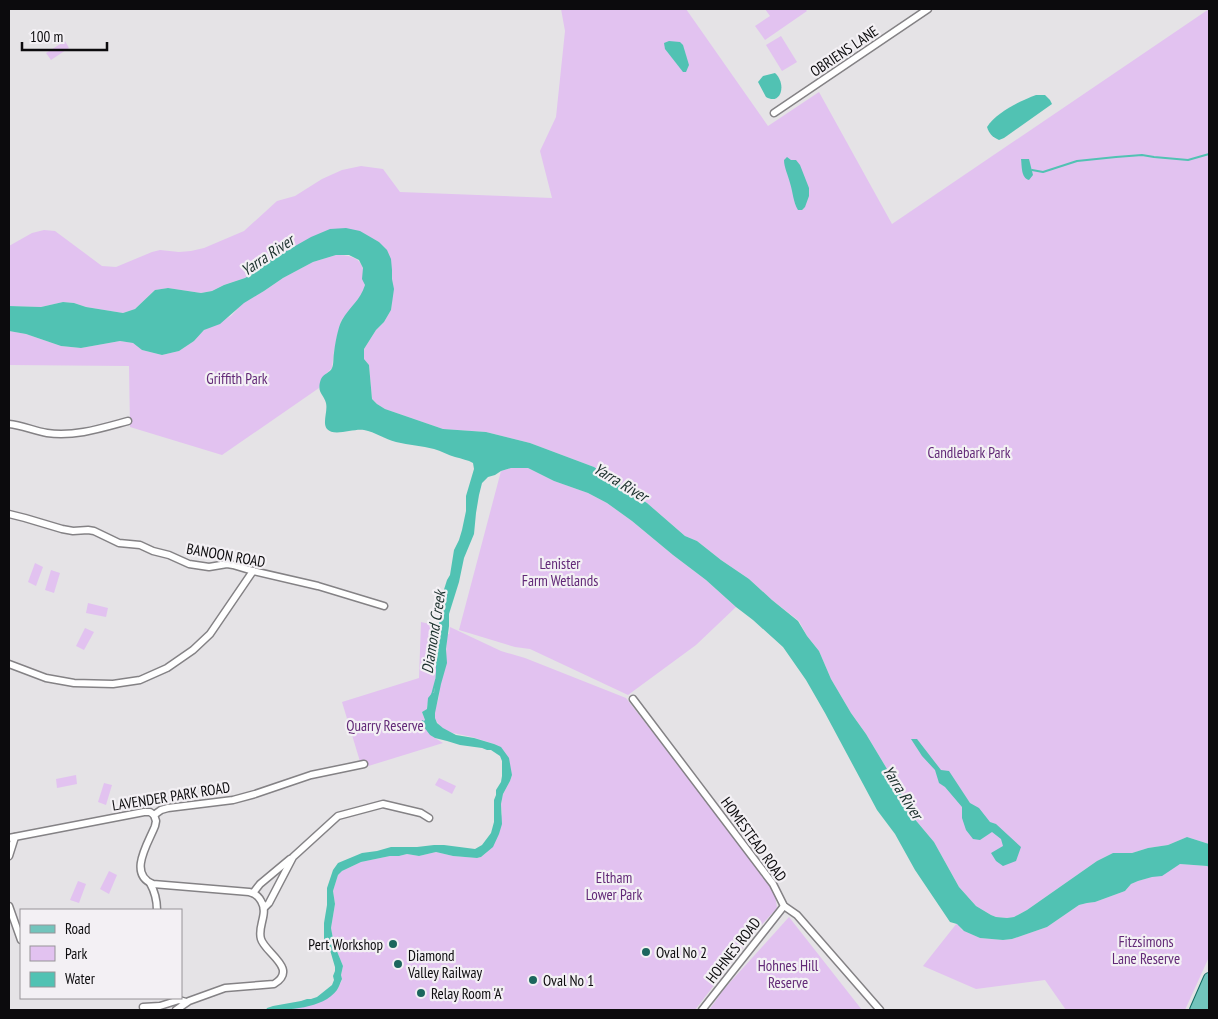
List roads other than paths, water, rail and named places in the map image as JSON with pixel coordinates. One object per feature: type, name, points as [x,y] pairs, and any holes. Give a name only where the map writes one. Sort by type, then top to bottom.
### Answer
[{"type":"main road","points":[[1195,1010],[1209,978]]},
{"type":"main road","points":[[1203,1010],[1209,997]]},
{"type":"street","name":"OBRIENS LANE","points":[[774,113],[928,9]]},
{"type":"street","points":[[9,424],[58,434],[88,432],[128,422]]},
{"type":"street","name":"BANOON ROAD","points":[[9,514],[62,529],[94,531],[122,545],[140,545],[153,551],[169,554],[193,565],[209,567],[227,564],[318,586],[384,606]]},
{"type":"street","points":[[9,664],[46,678],[74,683],[113,684],[140,680],[167,668],[193,650],[210,634],[253,571]]},
{"type":"street","name":"HOMESTEAD ROAD","points":[[633,699],[773,884],[784,906],[797,915],[880,1010]]},
{"type":"street","name":"LAVENDER PARK ROAD","points":[[12,837],[144,812],[150,812],[154,815],[168,808],[233,800],[311,775],[364,764]]},
{"type":"street","points":[[253,893],[260,884],[342,815],[386,804],[422,813],[429,818]]},
{"type":"street","points":[[154,815],[155,826],[140,860],[142,874],[145,879],[151,883],[253,893],[261,901],[264,908],[260,931],[262,943],[280,964],[282,973],[274,984],[228,988],[186,1002],[176,1010]]},
{"type":"street","points":[[9,856],[12,837]]},
{"type":"street","points":[[264,908],[270,904],[292,857]]},
{"type":"street","points":[[151,883],[155,893],[157,909]]},
{"type":"street","points":[[9,906],[20,937]]},
{"type":"street","name":"HOHNES ROAD","points":[[702,1010],[784,906]]},
{"type":"street","points":[[143,1007],[160,1006],[179,1000],[186,1002]]},
{"type":"water","points":[[669,41],[680,42],[683,45],[689,65],[686,72],[683,72],[665,49],[664,43]]},
{"type":"water","points":[[775,73],[781,83],[781,92],[775,99],[771,99],[766,97],[758,82],[763,76]]},
{"type":"water","points":[[1036,95],[1045,95],[1052,104],[1004,138],[999,140],[991,135],[987,127],[991,122],[1016,104]]},
{"type":"water","points":[[787,157],[791,160],[796,160],[800,165],[809,188],[809,196],[802,210],[798,210],[794,200],[784,163]]},
{"type":"water","points":[[1021,159],[1029,159],[1033,175],[1029,180],[1023,174]]},
{"type":"water","points":[[346,228],[360,231],[379,242],[387,250],[391,259],[394,289],[391,310],[364,349],[364,359],[369,365],[372,399],[385,409],[443,429],[486,432],[530,443],[594,467],[647,503],[685,536],[697,541],[749,579],[798,621],[819,651],[831,679],[899,789],[913,817],[934,842],[959,887],[976,906],[996,917],[1014,917],[1097,861],[1113,853],[1132,853],[1168,845],[1187,837],[1209,844],[1209,867],[1180,864],[1162,876],[1138,881],[1131,884],[1125,891],[1095,902],[1079,905],[1047,927],[1012,939],[980,938],[964,931],[957,924],[950,922],[915,870],[895,834],[877,810],[806,680],[783,647],[706,580],[607,503],[528,468],[511,468],[488,477],[482,483],[474,534],[464,558],[449,614],[446,649],[447,663],[435,713],[437,723],[443,728],[456,735],[474,738],[501,747],[509,758],[512,775],[503,794],[501,804],[502,824],[499,834],[493,847],[477,858],[436,852],[419,856],[407,854],[361,862],[342,871],[338,875],[333,891],[335,904],[331,928],[334,944],[343,966],[342,979],[338,989],[331,996],[314,1005],[294,1009],[266,1010],[273,1006],[317,997],[332,985],[335,967],[330,950],[324,939],[324,923],[327,888],[333,870],[338,863],[362,853],[391,847],[444,845],[475,849],[482,845],[491,833],[494,822],[494,800],[502,776],[500,756],[491,750],[460,745],[435,738],[430,735],[421,723],[422,720],[425,720],[422,712],[427,709],[428,698],[434,693],[441,599],[450,575],[454,550],[462,530],[466,511],[466,496],[474,469],[473,463],[434,449],[396,442],[364,430],[334,432],[327,429],[325,424],[326,403],[319,387],[321,379],[333,366],[336,340],[341,323],[365,285],[362,279],[363,268],[359,260],[349,255],[336,255],[313,262],[283,278],[244,303],[220,324],[204,330],[194,341],[179,351],[162,355],[142,350],[133,343],[120,341],[81,348],[61,346],[26,334],[9,331],[9,306],[41,307],[63,302],[123,313],[135,309],[155,290],[168,288],[201,293],[212,291],[245,278],[260,269],[267,262],[311,237],[330,229]]},
{"type":"water","points":[[911,739],[917,739],[941,770],[949,771],[970,803],[979,808],[990,822],[996,824],[1021,847],[1016,861],[1003,866],[996,861],[991,853],[1003,846],[1001,839],[992,832],[980,840],[973,839],[966,830],[962,818],[962,807],[945,787],[939,783],[935,770],[922,756]]},
{"type":"waterway","points":[[1032,170],[1043,172],[1077,161],[1116,157],[1142,155],[1188,160],[1209,154]]},
{"type":"waterway","name":"Diamond Creek","points":[[432,695],[436,680]]},
{"type":"place","name":"Pert Workshop","points":[[393,944]]},
{"type":"place","name":"Oval No 2","points":[[646,952]]},
{"type":"place","name":"Diamond Valley Railway","points":[[398,964]]},
{"type":"place","name":"Oval No 1","points":[[533,980]]},
{"type":"place","name":"Relay Room 'A'","points":[[421,993]]},
{"type":"water label","name":"Yarra River","points":[[267,255]]},
{"type":"water label","name":"Yarra River","points":[[621,482]]},
{"type":"water label","name":"Yarra River","points":[[903,792]]},
{"type":"park label","name":"Griffith Park","points":[[237,378]]},
{"type":"park label","name":"Candlebark Park","points":[[969,452]]},
{"type":"park label","name":"Lenister Farm Wetlands","points":[[560,572]]},
{"type":"park label","name":"Quarry Reserve","points":[[385,725]]},
{"type":"park label","name":"Eltham Lower Park","points":[[614,886]]},
{"type":"park label","name":"Fitzsimons Lane Reserve","points":[[1146,950]]},
{"type":"park label","name":"Hohnes Hill Reserve","points":[[788,974]]}]
